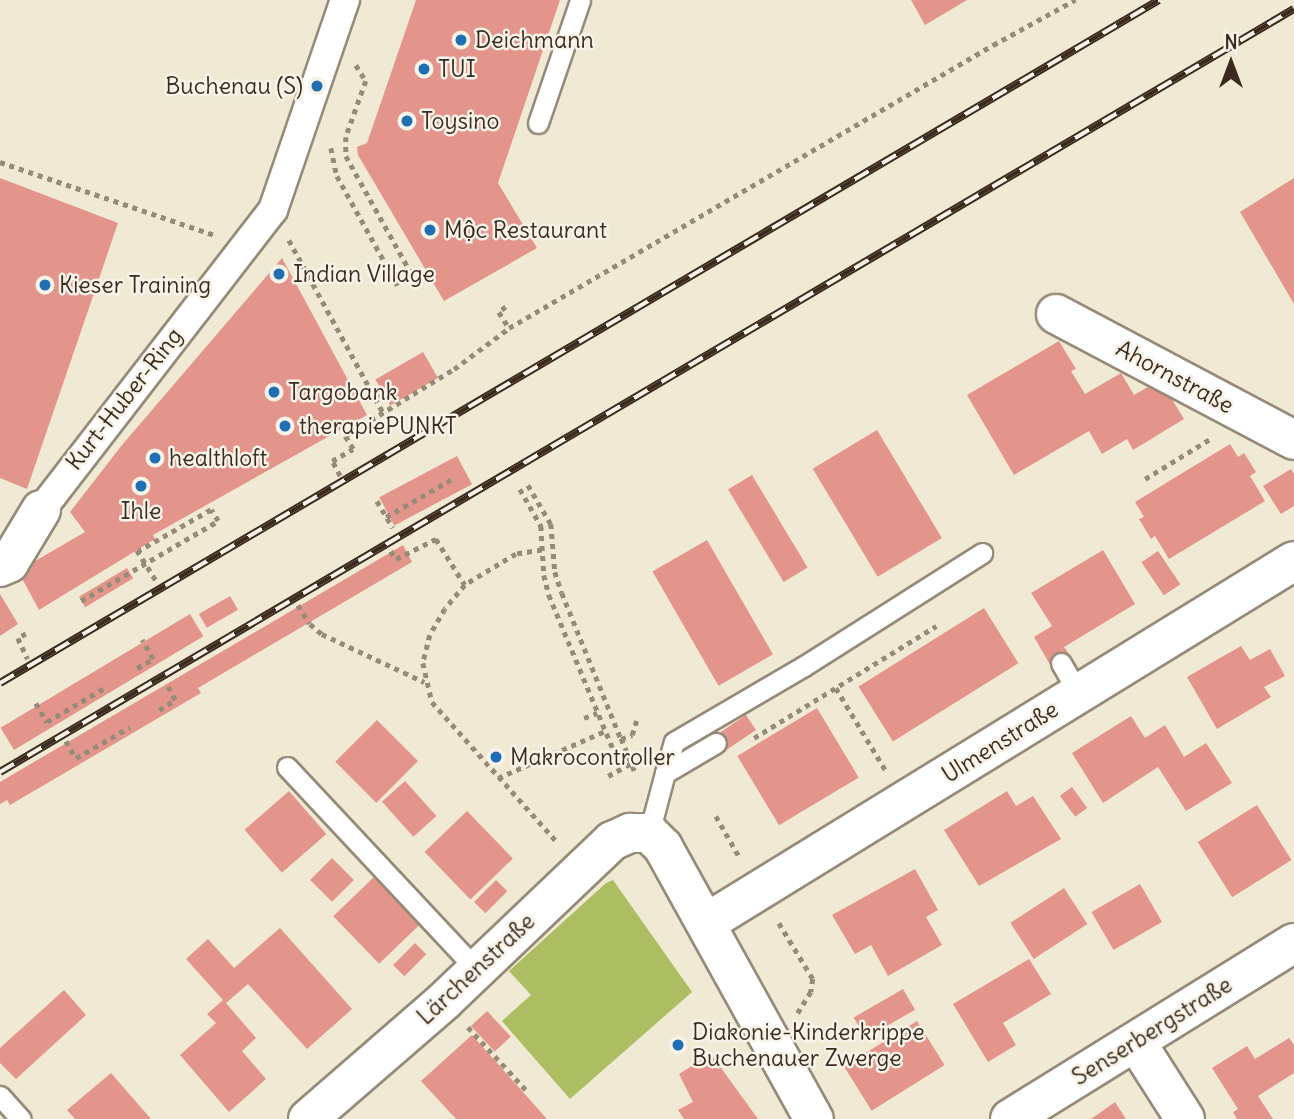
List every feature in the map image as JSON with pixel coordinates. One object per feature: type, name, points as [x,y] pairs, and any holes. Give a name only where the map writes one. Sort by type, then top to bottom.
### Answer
[{"type":"street","name":"Kurt-Huber-Ring","points":[[0,568],[9,563],[41,510],[243,245],[273,210],[345,0]]},
{"type":"street","name":"Ahornstraße","points":[[1056,314],[1294,440]]},
{"type":"street","name":"Ulmenstraße","points":[[706,923],[905,802],[1070,679],[1294,561]]},
{"type":"street","name":"Lärchenstraße","points":[[308,1119],[444,1001],[612,841],[630,833],[649,833]]},
{"type":"street","points":[[649,833],[663,847],[814,1119]]},
{"type":"street","name":"Senserbergstraße","points":[[1010,1119],[1294,943]]},
{"type":"street","points":[[1136,1042],[1185,1119]]},
{"type":"lane","points":[[537,123],[580,0]]},
{"type":"lane","points":[[553,80],[572,88]]},
{"type":"lane","points":[[649,833],[674,742],[804,666],[982,553]]},
{"type":"lane","points":[[665,773],[716,743]]},
{"type":"lane","points":[[287,767],[477,970]]},
{"type":"lane","points":[[0,1096],[21,1119]]},
{"type":"path","points":[[340,476],[332,461],[353,449],[345,436],[454,369],[509,328],[993,45],[1075,0]]},
{"type":"path","points":[[352,59],[366,80],[346,137],[346,156],[414,278]]},
{"type":"path","points":[[332,144],[331,152],[337,176],[399,288]]},
{"type":"path","points":[[0,162],[243,245]]},
{"type":"path","points":[[273,210],[384,414]]},
{"type":"path","points":[[506,307],[499,312],[509,328]]},
{"type":"path","points":[[374,397],[382,392]]},
{"type":"path","points":[[1145,479],[1248,415]]},
{"type":"path","points":[[386,517],[452,479]]},
{"type":"path","points":[[528,485],[551,524],[555,572],[621,739]]},
{"type":"path","points":[[520,489],[541,526],[549,594],[621,768]]},
{"type":"path","points":[[377,501],[393,528]]},
{"type":"path","points":[[81,601],[146,563],[218,522],[211,510],[138,550],[146,563],[157,582]]},
{"type":"path","points":[[391,551],[396,559],[436,538],[465,585]]},
{"type":"path","points":[[542,550],[516,554],[465,585],[445,609],[430,635],[423,663],[425,683],[432,702],[582,869]]},
{"type":"path","points":[[298,605],[310,624],[322,634],[425,683]]},
{"type":"path","points":[[754,738],[936,626]]},
{"type":"path","points":[[26,634],[18,638],[28,659]]},
{"type":"path","points":[[137,668],[153,659],[142,640]]},
{"type":"path","points":[[159,710],[175,700],[166,683]]},
{"type":"path","points":[[36,703],[47,722],[106,687]]},
{"type":"path","points":[[836,688],[905,802]]},
{"type":"path","points":[[584,718],[597,713]]},
{"type":"path","points":[[66,741],[76,758],[130,727]]},
{"type":"path","points":[[498,778],[605,731]]},
{"type":"path","points":[[444,1001],[529,1093]]},
{"type":"green space","points":[[613,880],[692,992],[570,1099],[502,1021],[531,995],[509,971],[606,883]]},
{"type":"building","points":[[416,0],[560,0],[498,183],[537,248],[444,301],[358,155],[357,147],[367,143]]},
{"type":"building","points":[[911,0],[967,0],[925,25]]},
{"type":"building","points":[[0,178],[118,223],[27,489],[0,478]]},
{"type":"building","points":[[1294,178],[1294,304],[1240,212]]},
{"type":"building","points":[[282,258],[367,415],[153,535],[155,539],[39,610],[18,571],[85,532],[70,512],[122,445]]},
{"type":"building","points":[[1059,341],[1076,369],[1071,371],[1085,394],[1121,373],[1134,395],[1160,380],[1184,419],[1133,450],[1127,439],[1102,454],[1089,431],[1014,475],[967,395]]},
{"type":"building","points":[[423,352],[438,378],[390,405],[375,380]]},
{"type":"building","points":[[877,430],[942,538],[878,577],[813,469]]},
{"type":"building","points":[[1230,444],[1238,457],[1244,453],[1256,472],[1250,476],[1265,501],[1169,559],[1155,536],[1151,539],[1139,519],[1144,517],[1135,502]]},
{"type":"building","points":[[457,456],[472,484],[394,526],[379,497]]},
{"type":"building","points":[[1291,469],[1294,474],[1294,506],[1281,514],[1263,486]]},
{"type":"building","points":[[752,475],[808,568],[784,582],[728,489]]},
{"type":"building","points":[[707,540],[773,654],[718,686],[652,572]]},
{"type":"building","points":[[403,545],[412,562],[198,688],[201,693],[10,805],[7,800],[0,804],[0,782]]},
{"type":"building","points":[[1103,550],[1135,604],[1064,647],[1071,657],[1052,668],[1034,637],[1052,626],[1031,593]]},
{"type":"building","points":[[1158,551],[1180,584],[1164,595],[1141,562]]},
{"type":"building","points":[[127,568],[133,578],[85,607],[79,597]]},
{"type":"building","points":[[0,594],[18,624],[0,636]]},
{"type":"building","points":[[230,596],[238,610],[207,628],[199,614]]},
{"type":"building","points":[[984,608],[1018,663],[893,742],[858,686]]},
{"type":"building","points":[[190,614],[203,636],[14,750],[1,728]]},
{"type":"building","points":[[1241,646],[1250,660],[1270,649],[1285,676],[1264,687],[1271,697],[1217,729],[1187,677]]},
{"type":"building","points":[[817,708],[859,777],[779,825],[737,756]]},
{"type":"building","points":[[746,715],[756,730],[722,753],[712,738]]},
{"type":"building","points":[[1131,716],[1145,738],[1165,725],[1184,757],[1206,743],[1232,783],[1186,811],[1158,767],[1103,803],[1072,753]]},
{"type":"building","points":[[377,720],[418,761],[376,803],[335,762]]},
{"type":"building","points":[[405,781],[436,816],[413,837],[382,802]]},
{"type":"building","points":[[1072,787],[1087,808],[1075,817],[1060,796]]},
{"type":"building","points":[[289,791],[326,834],[282,873],[244,830]]},
{"type":"building","points":[[1007,791],[1016,806],[1033,796],[1061,839],[979,886],[944,830]]},
{"type":"building","points":[[1257,805],[1291,860],[1232,897],[1198,842]]},
{"type":"building","points":[[467,811],[513,858],[470,899],[425,852]]},
{"type":"building","points":[[332,858],[354,880],[332,902],[310,880]]},
{"type":"building","points":[[915,869],[938,910],[926,917],[942,945],[888,976],[871,945],[855,954],[832,915]]},
{"type":"building","points":[[375,876],[421,923],[379,964],[333,916]]},
{"type":"building","points":[[496,880],[507,891],[485,913],[474,902]]},
{"type":"building","points":[[1140,884],[1162,922],[1114,950],[1092,912]]},
{"type":"building","points":[[1064,888],[1087,924],[1034,959],[1010,923]]},
{"type":"building","points":[[280,928],[352,1009],[307,1049],[248,984],[226,1003],[256,1038],[242,1051],[266,1079],[229,1112],[180,1055],[216,1023],[207,1014],[223,1000],[186,959],[208,939],[234,968]]},
{"type":"building","points":[[415,943],[426,954],[404,976],[393,965]]},
{"type":"building","points":[[1029,959],[1051,994],[1003,1023],[1016,1045],[988,1062],[953,1004]]},
{"type":"building","points":[[903,989],[915,1010],[866,1038],[854,1018]]},
{"type":"building","points":[[64,990],[86,1015],[16,1079],[0,1063],[0,1048]]},
{"type":"building","points":[[487,1011],[511,1037],[495,1052],[471,1026]]},
{"type":"building","points":[[917,1021],[945,1065],[872,1111],[844,1067]]},
{"type":"building","points":[[472,1035],[547,1119],[456,1119],[421,1081]]},
{"type":"building","points":[[1289,1038],[1294,1045],[1294,1073],[1258,1096],[1273,1119],[1237,1119],[1233,1112],[1238,1109],[1212,1068],[1247,1046],[1255,1059]]},
{"type":"building","points":[[711,1054],[758,1119],[684,1119],[678,1110],[693,1102],[679,1074]]},
{"type":"building","points":[[111,1073],[151,1119],[75,1119],[67,1110]]},
{"type":"building","points":[[1115,1102],[1126,1119],[1091,1119]]},
{"type":"railway","points":[[0,683],[1159,0]]},
{"type":"railway","points":[[0,772],[1294,9]]},
{"type":"place","name":"Deichmann","points":[[461,40]]},
{"type":"place","name":"TUI","points":[[424,69]]},
{"type":"place","name":"Buchenau (S)","points":[[317,86]]},
{"type":"place","name":"Toysino","points":[[407,121]]},
{"type":"place","name":"Mộc Restaurant","points":[[430,230]]},
{"type":"place","name":"Indian Village","points":[[279,274]]},
{"type":"place","name":"Kieser Training","points":[[45,285]]},
{"type":"place","name":"Targobank","points":[[274,392]]},
{"type":"place","name":"therapiePUNKT","points":[[285,426]]},
{"type":"place","name":"healthloft","points":[[155,458]]},
{"type":"place","name":"Ihle","points":[[141,486]]},
{"type":"place","name":"Makrocontroller","points":[[496,757]]},
{"type":"place","name":"Diakonie-Kinderkrippe Buchenauer Zwerge","points":[[678,1045]]}]
